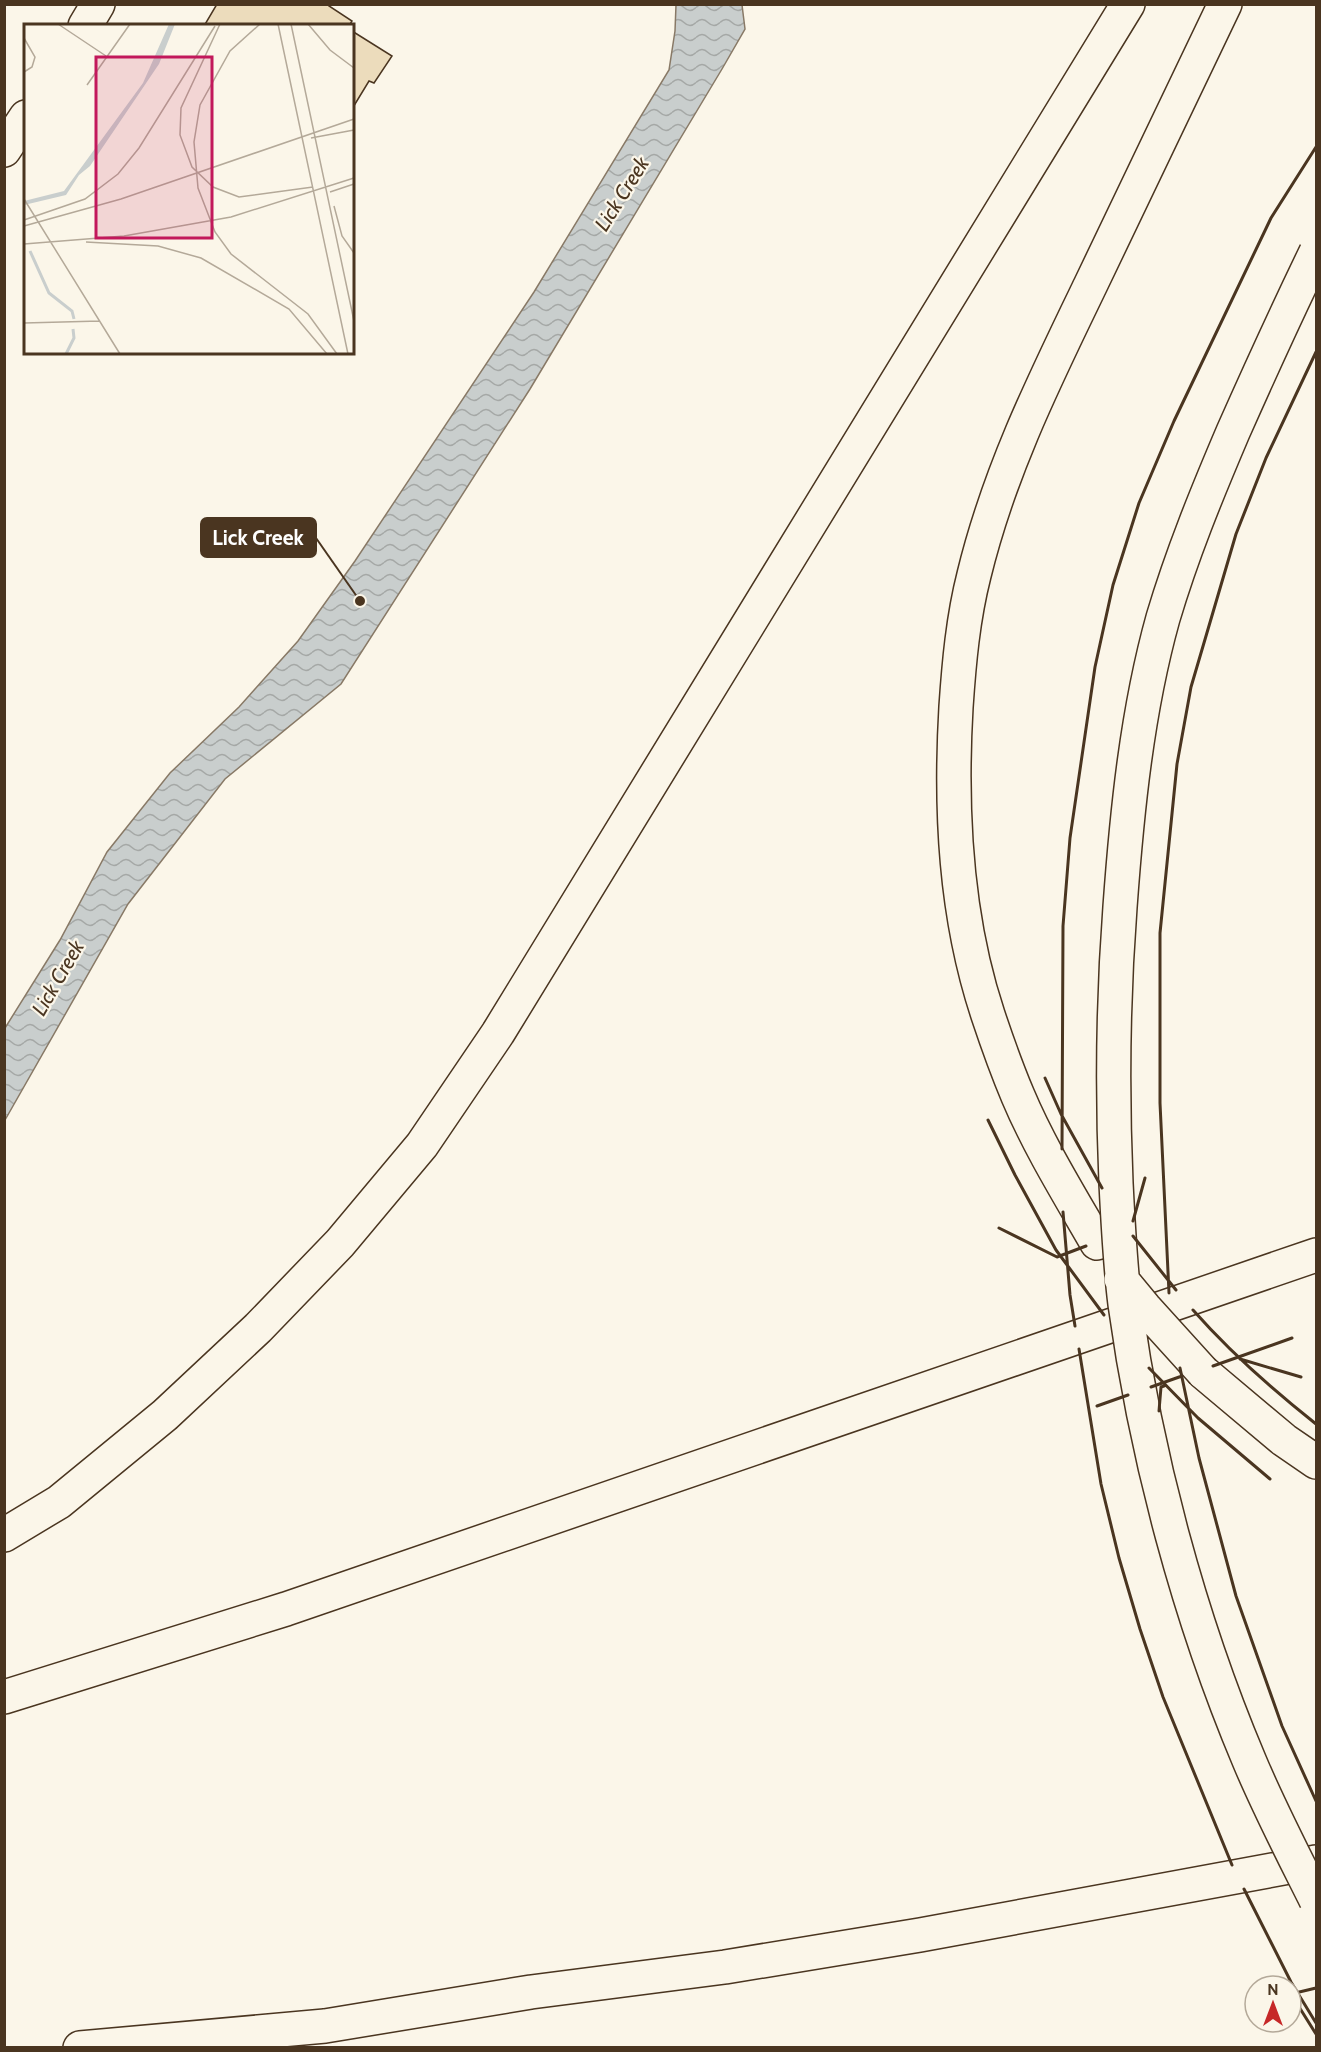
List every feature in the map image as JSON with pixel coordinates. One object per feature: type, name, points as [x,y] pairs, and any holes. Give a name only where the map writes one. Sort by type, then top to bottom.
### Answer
[{"type":"main road","points":[[86,24],[98,4]]},
{"type":"main road","points":[[4,1535],[59,1502],[174,1407],[258,1328],[340,1244],[422,1145],[498,1033],[1128,4]]},
{"type":"main road","points":[[1225,4],[1030,409],[998,493],[973,577],[959,665],[953,752],[953,796],[959,884],[975,970],[988,1015],[1019,1099],[1097,1243],[1145,1308],[1203,1372],[1284,1440],[1317,1462]]},
{"type":"main road","points":[[4,150],[24,120]]},
{"type":"main road","points":[[1317,252],[1274,340],[1187,542],[1162,621],[1145,702],[1131,798],[1116,958],[1114,1047],[1114,1134],[1120,1259],[1140,1394],[1160,1484],[1178,1557],[1223,1694],[1250,1762],[1317,1900]]},
{"type":"main road","points":[[4,1697],[285,1609],[1317,1255]]},
{"type":"main road","points":[[80,2048],[325,2026],[531,1992],[725,1967],[920,1935],[1317,1862]]},
{"type":"water","name":"Lick Creek","points":[[676,5],[742,5],[745,29],[530,389],[341,684],[225,779],[128,904],[5,1120],[5,1028],[60,940],[107,852],[170,773],[239,707],[298,641],[355,561],[534,292],[669,70]]},
{"type":"building","points":[[217,4],[330,4],[329,6],[352,21],[350,24],[205,24]]},
{"type":"building","points":[[354,32],[392,56],[374,83],[369,81],[354,106]]},
{"type":"wall","points":[[1062,1149],[1063,926],[1070,838],[1095,667],[1113,585],[1139,503],[1174,421],[1271,218],[1316,147]]},
{"type":"wall","points":[[1169,1293],[1160,1103],[1160,933],[1177,764],[1191,687],[1236,534],[1266,458],[1316,352]]},
{"type":"wall","points":[[1045,1078],[1061,1114],[1102,1188]]},
{"type":"wall","points":[[988,1120],[1056,1250],[1104,1315]]},
{"type":"wall","points":[[1133,1221],[1145,1178]]},
{"type":"wall","points":[[1063,1212],[1075,1326]]},
{"type":"wall","points":[[999,1228],[1057,1257],[1086,1246]]},
{"type":"wall","points":[[1133,1236],[1176,1290]]},
{"type":"wall","points":[[1193,1310],[1252,1370],[1316,1424]]},
{"type":"wall","points":[[1213,1366],[1292,1338]]},
{"type":"wall","points":[[1079,1349],[1101,1484],[1119,1558],[1140,1629],[1163,1697],[1232,1865]]},
{"type":"wall","points":[[1240,1359],[1301,1377]]},
{"type":"wall","points":[[1149,1368],[1198,1418],[1270,1479]]},
{"type":"wall","points":[[1180,1368],[1199,1458],[1236,1596],[1282,1726],[1316,1801]]},
{"type":"wall","points":[[1151,1387],[1182,1376]]},
{"type":"wall","points":[[1159,1411],[1161,1387],[1164,1386]]},
{"type":"wall","points":[[1097,1406],[1128,1395]]},
{"type":"wall","points":[[1244,1889],[1291,1982],[1316,2023]]},
{"type":"wall","points":[[1316,1988],[1291,1994],[1316,2034]]},
{"type":"place","name":"Lick Creek","points":[[360,601]]}]
